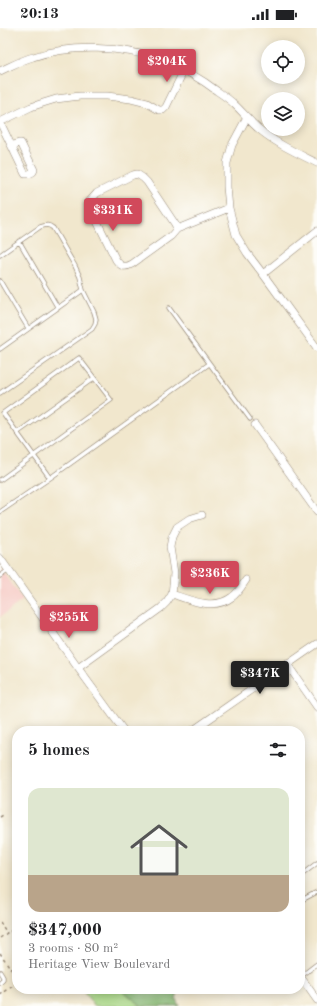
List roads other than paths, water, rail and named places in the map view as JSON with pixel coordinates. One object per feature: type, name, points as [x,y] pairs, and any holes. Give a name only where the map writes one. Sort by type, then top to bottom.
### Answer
[{"type":"street","points":[[0,71],[23,60],[46,53],[89,48],[126,52],[161,60],[184,70],[223,94],[233,102],[258,128],[274,141],[317,163]]},
{"type":"street","points":[[12,146],[0,122],[19,112],[56,99],[80,96],[107,96],[131,99],[147,103],[159,110],[163,110],[166,107],[184,70]]},
{"type":"street","points":[[247,116],[232,145],[227,163],[229,208],[236,235],[247,254],[314,338],[317,348]]},
{"type":"street","points":[[177,229],[147,182],[137,174],[97,193],[89,202],[90,207],[118,264],[122,267],[132,264],[171,236],[177,229],[229,208]]},
{"type":"street","points":[[263,274],[317,231]]},
{"type":"street","points":[[252,422],[317,512]]},
{"type":"street","points":[[78,668],[161,608],[167,602],[172,594],[174,582],[170,547],[172,537],[177,528],[189,519],[202,515]]},
{"type":"street","points":[[0,558],[120,726]]},
{"type":"street","points":[[172,594],[193,601],[209,604],[220,603],[232,597],[246,580]]},
{"type":"street","points":[[199,726],[317,644]]},
{"type":"street","points":[[287,664],[317,707]]},
{"type":"street","points":[[305,984],[317,1000]]},
{"type":"lane","points":[[0,255],[40,227],[49,225],[53,228],[75,266],[96,319],[92,329],[0,393]]},
{"type":"lane","points":[[19,241],[58,308]]},
{"type":"lane","points":[[0,282],[28,328]]},
{"type":"lane","points":[[0,349],[84,290]]},
{"type":"lane","points":[[169,308],[252,422]]},
{"type":"lane","points":[[0,480],[34,456],[111,400],[79,358],[3,413],[17,433],[34,456],[50,478]]},
{"type":"lane","points":[[0,512],[209,364]]},
{"type":"lane","points":[[17,433],[94,378]]},
{"type":"lane","points":[[0,576],[9,570]]},
{"type":"lane","points":[[305,872],[317,864]]},
{"type":"lane","points":[[305,898],[317,892]]},
{"type":"lane","points":[[305,973],[317,964]]},
{"type":"lane","points":[[0,972],[3,976],[3,980],[0,983]]}]
